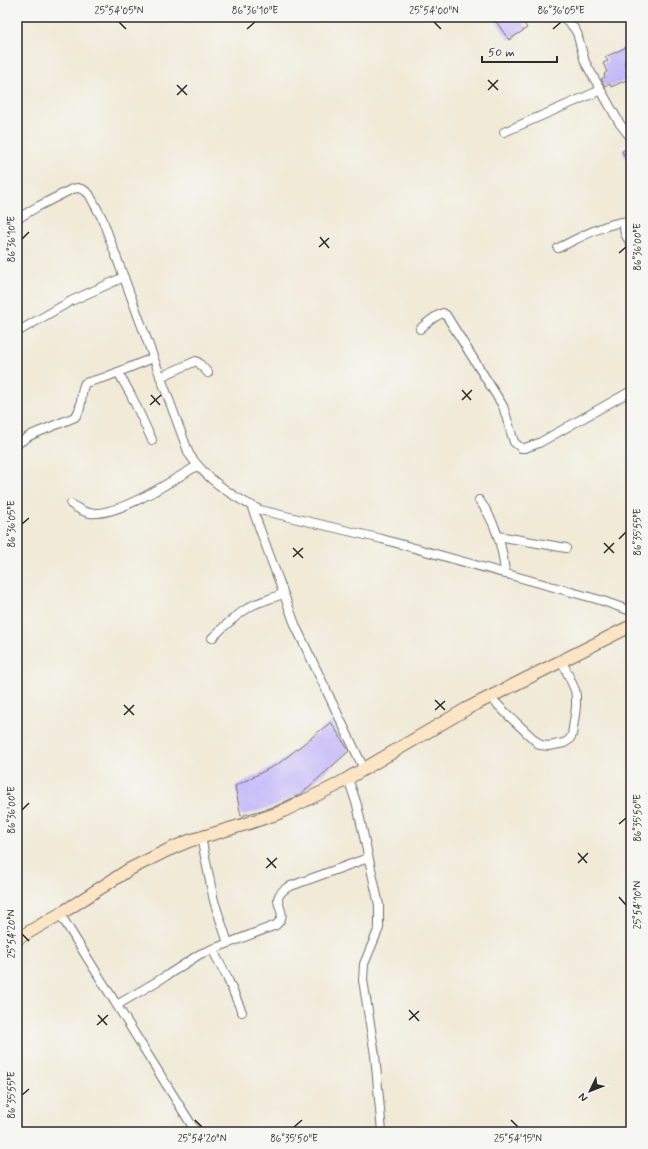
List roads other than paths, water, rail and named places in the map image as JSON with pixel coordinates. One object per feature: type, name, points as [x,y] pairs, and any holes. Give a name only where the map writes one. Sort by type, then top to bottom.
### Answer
[{"type":"main road","points":[[17,939],[130,870],[168,850],[189,841],[279,812],[335,786],[490,697],[631,626]]},
{"type":"street","points":[[563,17],[577,33],[585,62],[620,124],[631,138]]},
{"type":"street","points":[[504,132],[600,90]]},
{"type":"street","points":[[17,219],[72,189],[78,188],[89,194],[102,218],[189,454],[197,466],[212,481],[260,510],[382,539],[600,600],[631,611]]},
{"type":"street","points":[[629,221],[625,224],[624,228],[631,244]]},
{"type":"street","points":[[558,248],[603,227],[618,222],[629,221]]},
{"type":"street","points":[[17,332],[71,301],[124,277]]},
{"type":"street","points":[[420,329],[439,314],[446,315],[503,406],[514,442],[521,448],[539,443],[631,391]]},
{"type":"street","points":[[17,444],[31,435],[75,417],[80,408],[84,383],[118,372],[153,358]]},
{"type":"street","points":[[160,376],[196,361],[208,373]]},
{"type":"street","points":[[118,372],[131,395],[152,440]]},
{"type":"street","points":[[71,504],[80,510],[91,513],[111,510],[128,504],[197,466]]},
{"type":"street","points":[[479,500],[492,520],[498,536],[503,556],[505,574]]},
{"type":"street","points":[[251,505],[282,594],[296,627],[364,769]]},
{"type":"street","points":[[498,536],[566,548]]},
{"type":"street","points":[[212,638],[226,623],[247,609],[282,594]]},
{"type":"street","points":[[490,697],[540,745],[549,746],[564,743],[572,736],[576,696],[575,690],[562,661]]},
{"type":"street","points":[[348,778],[357,805],[379,906],[379,919],[376,938],[364,964],[363,980],[375,1055],[382,1132]]},
{"type":"street","points":[[201,837],[214,900],[228,943]]},
{"type":"street","points":[[117,1005],[200,954],[276,925],[280,922],[282,917],[277,899],[279,894],[288,887],[368,858]]},
{"type":"street","points":[[60,914],[196,1132]]},
{"type":"street","points":[[212,949],[226,975],[242,1012]]}]
